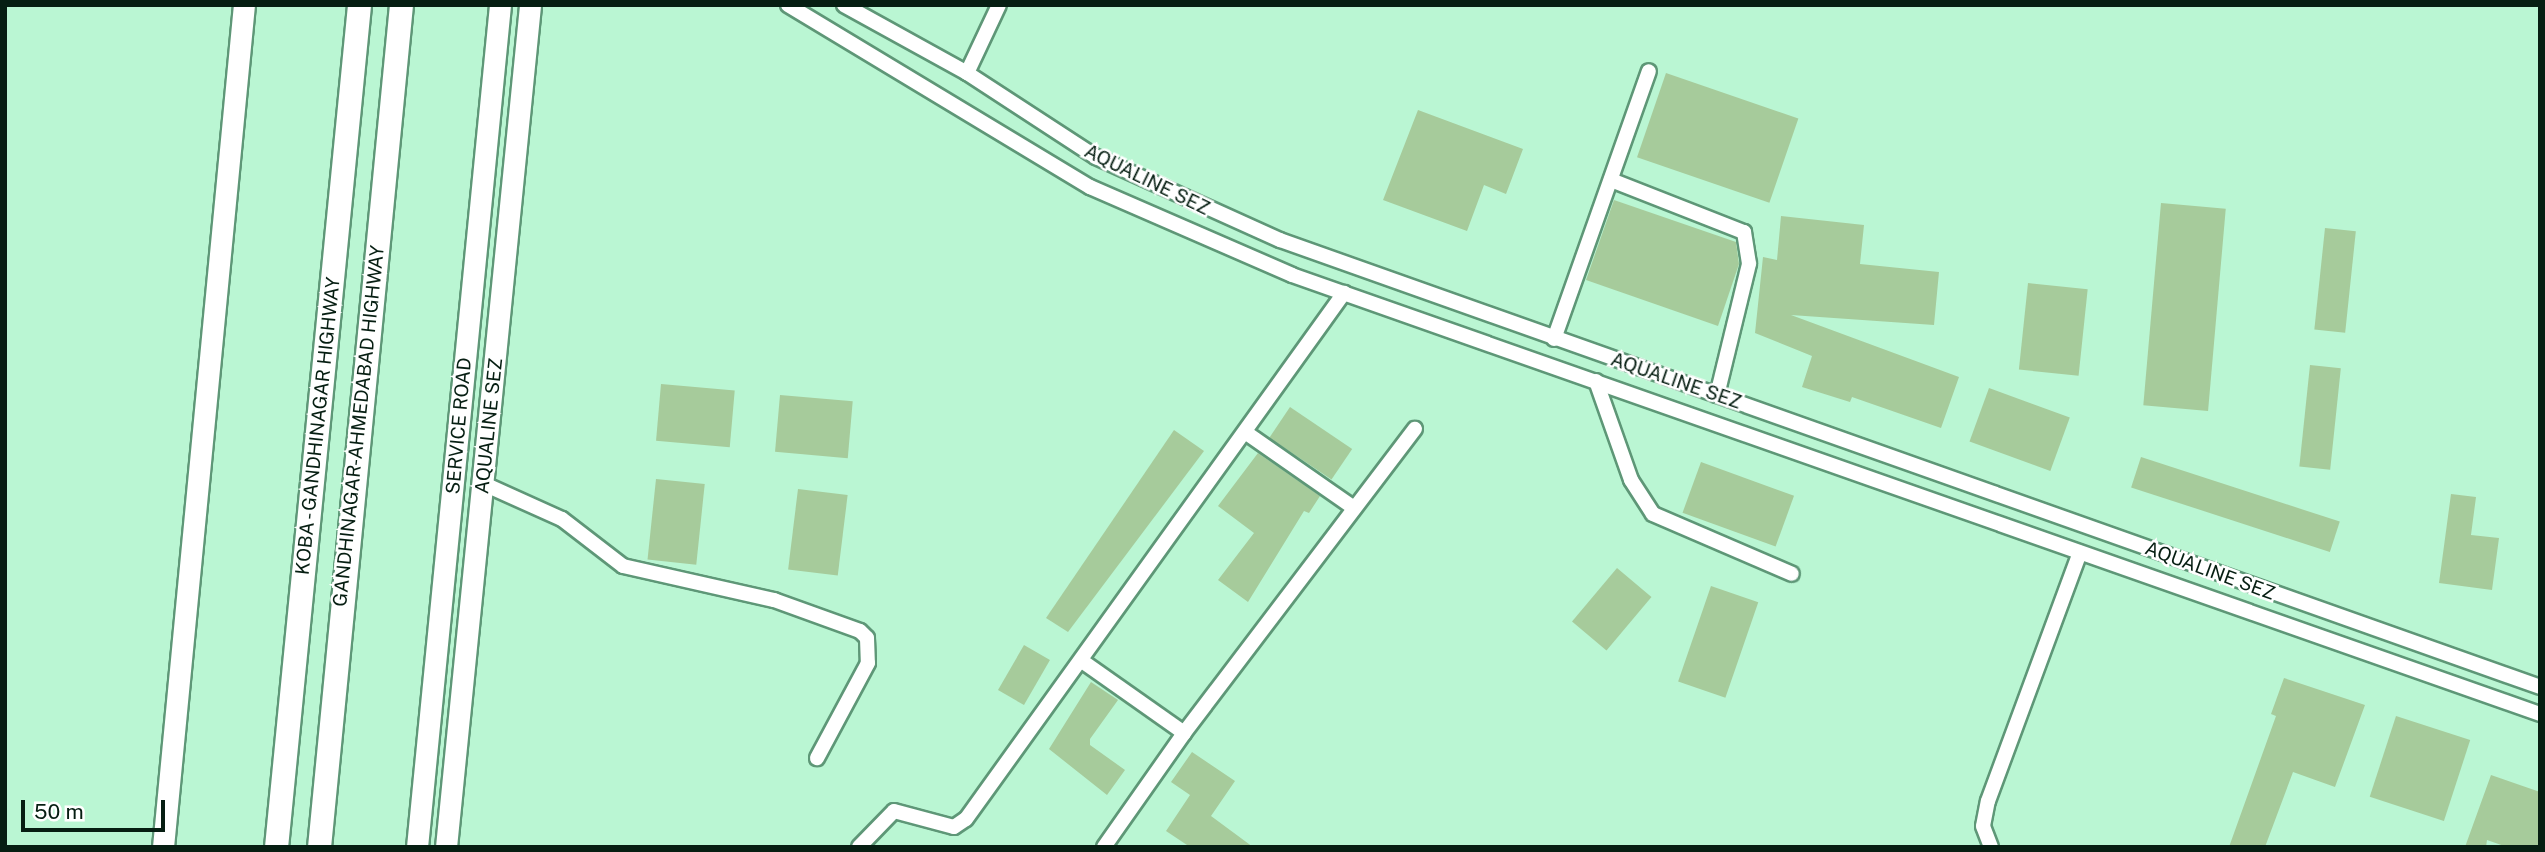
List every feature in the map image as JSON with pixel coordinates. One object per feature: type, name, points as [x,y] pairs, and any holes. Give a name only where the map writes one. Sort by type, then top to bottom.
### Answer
[{"type":"main road","name":"KOBA - GANDHINAGAR HIGHWAY","points":[[276,847],[359,5]]},
{"type":"main road","name":"GANDHINAGAR-AHMEDABAD HIGHWAY","points":[[319,847],[401,5]]},
{"type":"street","points":[[163,847],[244,5]]},
{"type":"street","name":"SERVICE ROAD","points":[[417,847],[500,5]]},
{"type":"street","name":"AQUALINE SEZ","points":[[446,847],[530,5]]},
{"type":"street","points":[[788,5],[1090,187],[1343,293],[2540,714]]},
{"type":"street","name":"AQUALINE SEZ","points":[[844,5],[967,74],[1052,131],[1181,199],[1554,339],[2540,687]]},
{"type":"street","points":[[967,74],[999,5]]},
{"type":"street","points":[[1554,339],[1649,71]]},
{"type":"street","points":[[1611,180],[1736,225],[1749,242],[1717,395]]},
{"type":"street","points":[[859,847],[894,811],[943,826],[954,827],[966,819],[1082,661],[1343,293]]},
{"type":"street","points":[[1596,381],[1631,480],[1653,514],[1792,575]]},
{"type":"street","points":[[1104,847],[1184,733],[1415,429]]},
{"type":"street","points":[[1245,432],[1354,508]]},
{"type":"street","points":[[484,484],[562,519],[623,566],[774,600],[860,631],[867,638],[868,663],[817,758]]},
{"type":"street","points":[[1990,847],[1983,826],[1988,801],[2080,552]]},
{"type":"street","points":[[1082,661],[1184,733]]},
{"type":"building","points":[[1666,73],[1798,119],[1769,203],[1637,157]]},
{"type":"building","points":[[1418,110],[1523,149],[1506,194],[1484,185],[1467,231],[1383,200]]},
{"type":"building","points":[[1614,200],[1736,242],[1739,264],[1718,326],[1586,280]]},
{"type":"building","points":[[2161,203],[2226,209],[2208,411],[2143,405]]},
{"type":"building","points":[[1781,216],[1864,225],[1860,264],[1939,272],[1934,325],[1791,315],[1959,377],[1941,428],[1852,397],[1850,402],[1802,387],[1812,356],[1755,333],[1763,257],[1777,260]]},
{"type":"building","points":[[2325,228],[2356,231],[2345,333],[2314,329]]},
{"type":"building","points":[[2028,283],[2088,289],[2079,376],[2019,370]]},
{"type":"building","points":[[2310,365],[2341,368],[2330,470],[2299,466]]},
{"type":"building","points":[[661,384],[735,390],[730,447],[656,441]]},
{"type":"building","points":[[1989,388],[2070,417],[2050,471],[1970,442]]},
{"type":"building","points":[[780,395],[853,401],[848,458],[775,452]]},
{"type":"building","points":[[1290,407],[1352,449],[1331,480],[1269,438]]},
{"type":"building","points":[[1174,430],[1204,451],[1068,632],[1046,618]]},
{"type":"building","points":[[1258,453],[1320,496],[1309,513],[1304,511],[1248,602],[1218,580],[1254,533],[1218,506]]},
{"type":"building","points":[[2141,457],[2340,522],[2330,552],[2131,487]]},
{"type":"building","points":[[1701,462],[1794,496],[1776,547],[1683,513]]},
{"type":"building","points":[[656,479],[705,484],[696,565],[648,560]]},
{"type":"building","points":[[798,489],[848,495],[838,575],[788,569]]},
{"type":"building","points":[[2451,494],[2476,497],[2471,535],[2499,538],[2492,590],[2439,583]]},
{"type":"building","points":[[1617,568],[1651,597],[1606,651],[1572,622]]},
{"type":"building","points":[[1711,586],[1758,602],[1725,698],[1678,681]]},
{"type":"building","points":[[1024,645],[1050,660],[1024,705],[998,690]]},
{"type":"building","points":[[2284,678],[2365,705],[2335,787],[2293,772],[2265,847],[2229,847],[2276,716],[2271,714]]},
{"type":"building","points":[[1091,682],[1118,700],[1090,739],[1090,745],[1125,770],[1107,795],[1049,749]]},
{"type":"building","points":[[2396,716],[2470,740],[2444,821],[2370,797]]},
{"type":"building","points":[[1192,752],[1235,781],[1211,816],[1253,847],[1190,847],[1166,831],[1190,795],[1171,782]]},
{"type":"building","points":[[2491,775],[2540,792],[2540,847],[2507,847],[2487,840],[2486,847],[2465,847]]}]
